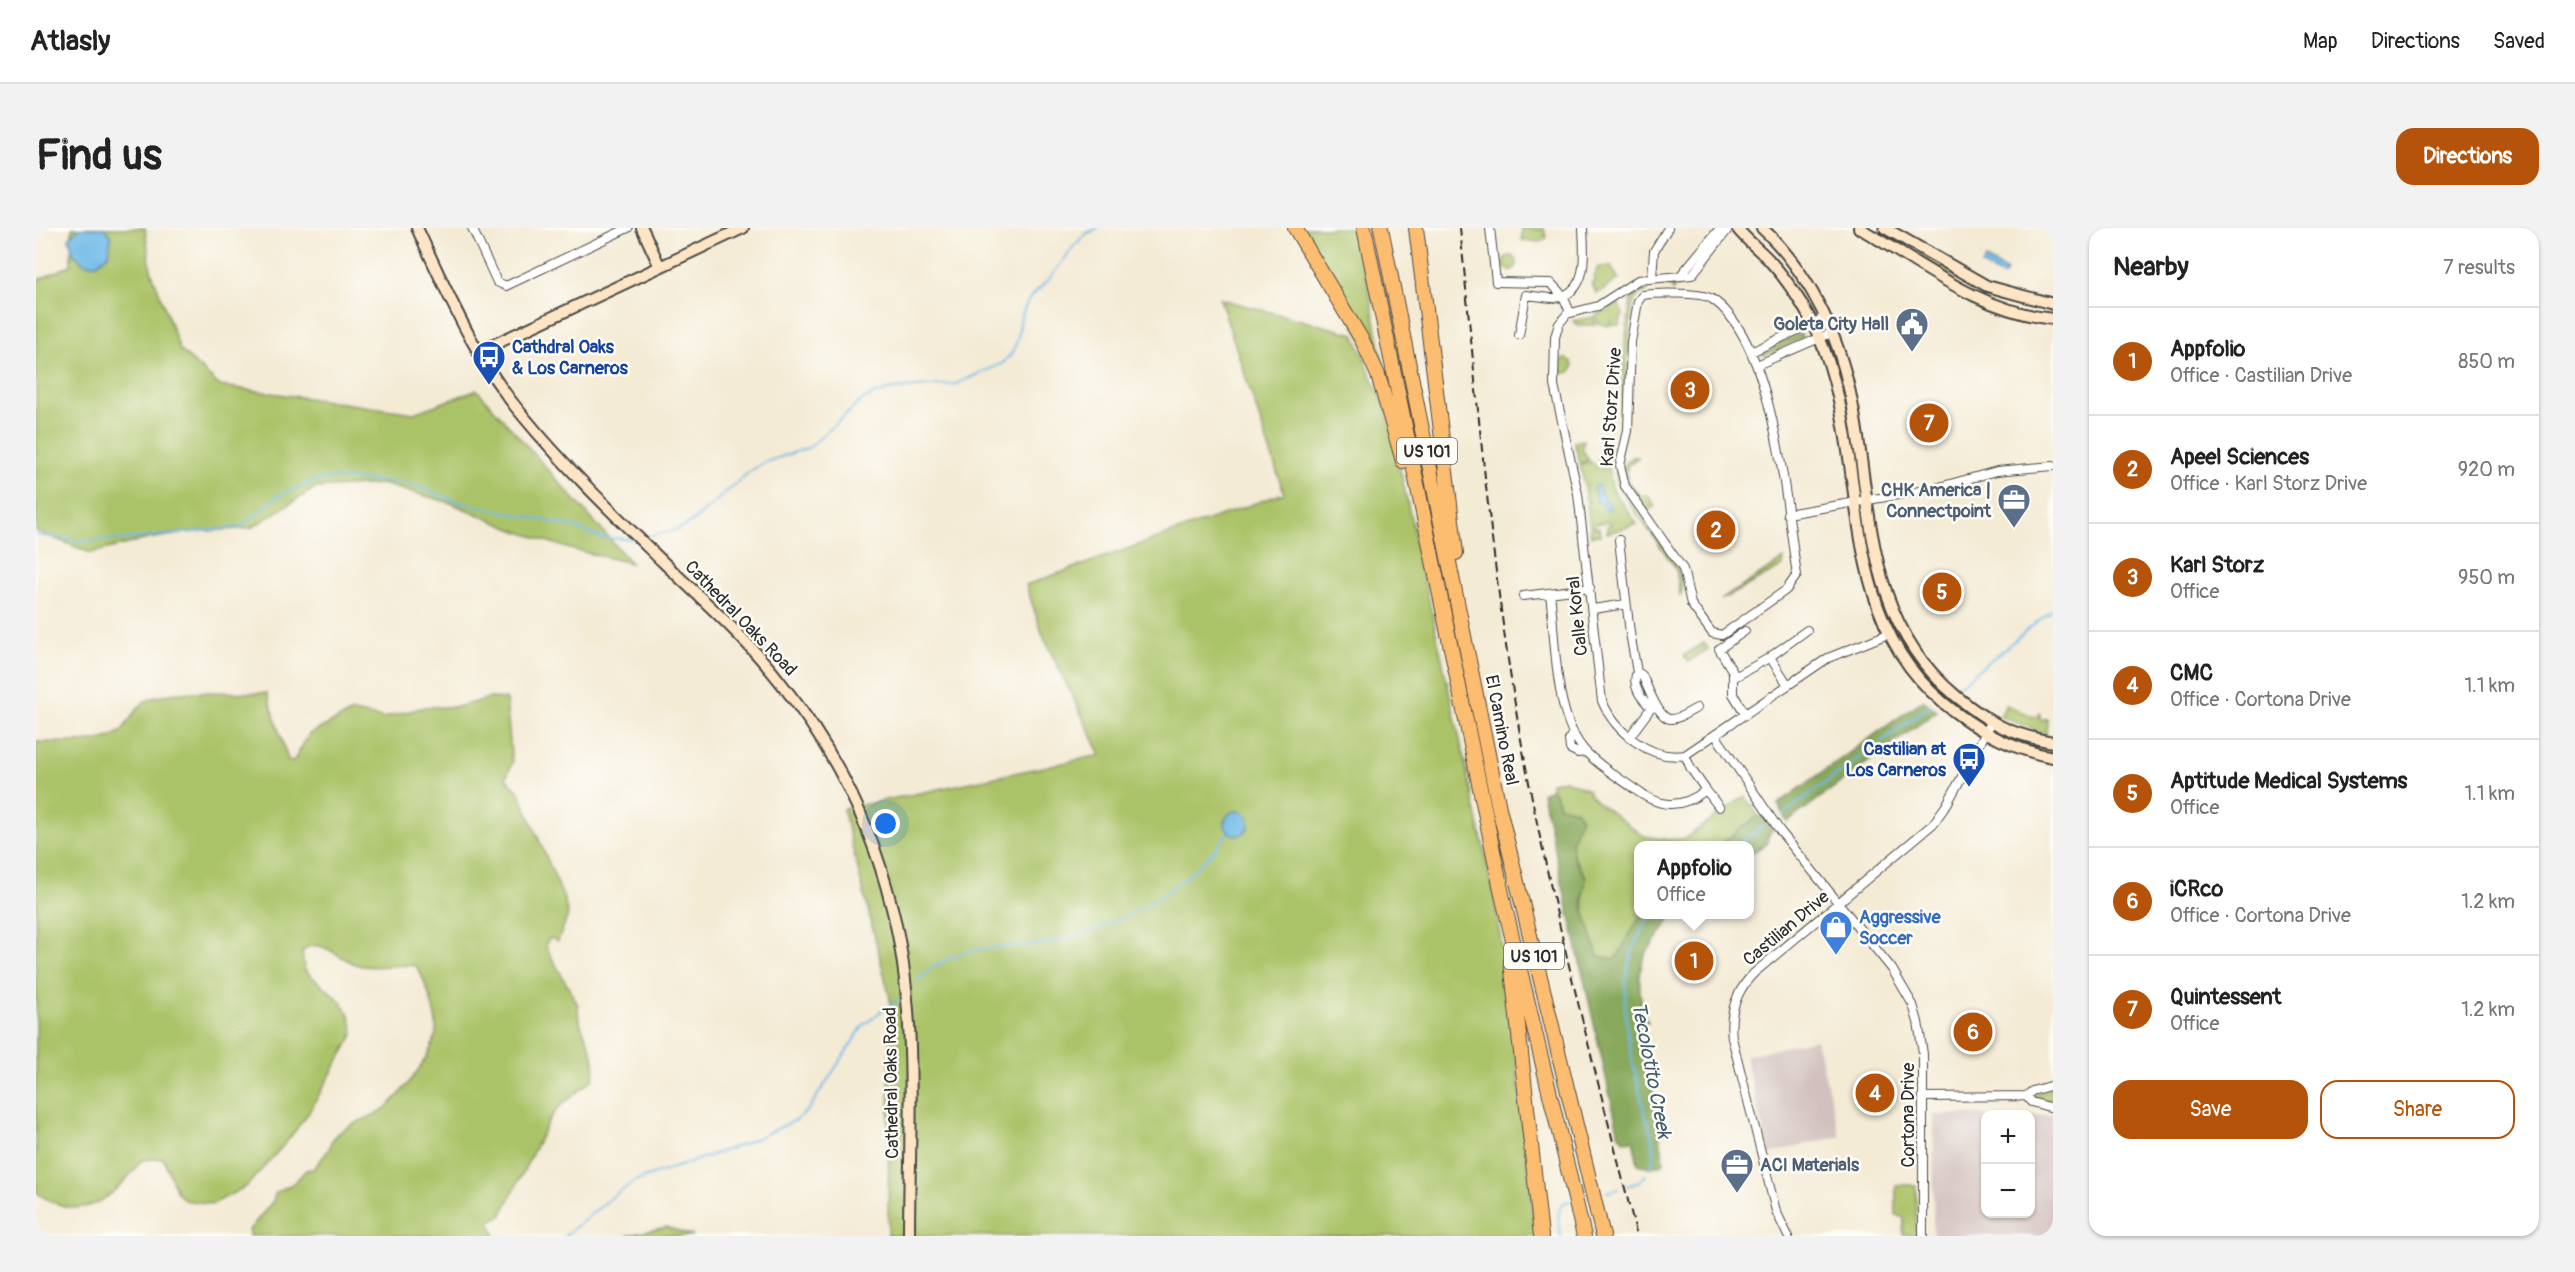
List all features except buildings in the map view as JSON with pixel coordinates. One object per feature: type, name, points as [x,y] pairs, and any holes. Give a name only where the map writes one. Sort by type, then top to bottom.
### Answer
[{"type":"highway","points":[[1295,228],[1362,340],[1378,375],[1390,412],[1443,617]]},
{"type":"highway","name":"El Camino Real","points":[[1364,228],[1503,899],[1584,1236]]},
{"type":"highway","name":"El Camino Real","points":[[1381,228],[1518,892],[1603,1236]]},
{"type":"highway","points":[[1416,228],[1459,579],[1474,659],[1472,674]]},
{"type":"highway","points":[[1503,899],[1541,1236]]},
{"type":"main road","name":"Cathedral Oaks Road","points":[[417,228],[478,352],[523,416],[572,470],[750,646],[780,681],[822,740],[842,774],[870,837],[893,909],[907,999],[909,1236]]},
{"type":"main road","points":[[642,228],[660,267]]},
{"type":"main road","points":[[478,352],[743,228]]},
{"type":"main road","points":[[1737,228],[1787,283],[1819,338],[1839,400],[1872,592],[1888,634],[1911,670],[1949,708],[1985,734],[2024,751],[2053,757]]},
{"type":"main road","points":[[1762,228],[1789,256],[1805,280],[1831,333],[1848,387],[1879,572],[1891,610],[1928,670],[1961,700],[1991,723],[2026,737],[2053,742]]},
{"type":"main road","points":[[1859,228],[1983,300],[2020,313],[2053,319]]},
{"type":"main road","points":[[1885,228],[1987,286],[2030,300],[2053,304]]},
{"type":"main road","points":[[1899,250],[1905,239]]},
{"type":"street","points":[[472,228],[497,282],[506,286],[628,228]]},
{"type":"street","points":[[1490,228],[1496,282],[1551,283],[1563,296],[1570,312],[1598,306],[1638,280],[1692,275],[1729,228]]},
{"type":"street","points":[[1519,335],[1522,295],[1546,298],[1563,296],[1575,287],[1582,275],[1583,228]]},
{"type":"street","points":[[1652,277],[1654,251],[1668,228]]},
{"type":"street","points":[[1680,276],[1720,228]]},
{"type":"street","name":"Karl Storz Drive","points":[[1647,294],[1709,297],[1724,311],[1757,364],[1766,389],[1787,513],[1795,578],[1787,585],[1786,590],[1722,635],[1717,635],[1712,633],[1690,604],[1683,569],[1625,486],[1620,474],[1620,458],[1628,431],[1631,342],[1640,298],[1647,294]]},
{"type":"street","name":"Calle Koral","points":[[1570,312],[1557,328],[1552,371],[1558,412],[1575,478],[1593,609],[1600,693],[1611,718],[1644,747],[1663,756],[1685,755]]},
{"type":"street","points":[[1750,352],[1824,318]]},
{"type":"street","points":[[1757,364],[1831,333]]},
{"type":"street","points":[[1787,513],[1932,489],[1997,471],[2053,466]]},
{"type":"street","points":[[1619,540],[1637,672],[1642,675],[1654,708],[1664,717],[1671,719],[1697,708]]},
{"type":"street","points":[[1523,596],[1590,588]]},
{"type":"street","points":[[1550,593],[1562,694],[1573,732],[1569,740],[1570,749],[1578,753],[1586,752],[1645,797],[1661,805],[1685,803],[1706,790]]},
{"type":"street","points":[[1593,609],[1626,604]]},
{"type":"street","points":[[1733,678],[1770,657],[1807,630]]},
{"type":"street","points":[[1745,631],[1719,649],[1731,666],[1733,693],[1746,715]]},
{"type":"street","points":[[1719,807],[1691,769],[1685,755],[1828,658],[1888,634]]},
{"type":"street","points":[[1770,657],[1788,686]]},
{"type":"street","points":[[1630,736],[1654,708]]},
{"type":"street","name":"Castilian Drive","points":[[1788,1236],[1776,1210],[1732,1038],[1732,1014],[1737,996],[1749,978],[1933,824],[1947,804],[1991,723]]},
{"type":"street","name":"Cortona Drive","points":[[1716,736],[1780,831],[1892,969],[1909,997],[1922,1038],[1923,1236]]},
{"type":"street","points":[[1923,1097],[2026,1096],[2032,1090],[2053,1085]]},
{"type":"street","points":[[2026,1096],[2031,1102],[2053,1108]]},
{"type":"shaded area","points":[[1816,1039],[1840,1136],[1769,1154],[1745,1056]]},
{"type":"shaded area","points":[[1934,1115],[1981,1115],[1981,1218],[2035,1218],[2035,1115],[2053,1115],[2053,1236],[1933,1236]]},
{"type":"green space","points":[[72,228],[145,228],[151,270],[180,350],[220,386],[414,413],[477,390],[631,563],[570,549],[514,530],[451,503],[382,484],[315,488],[251,528],[192,532],[148,539],[91,553],[36,531],[36,281],[71,265]]},
{"type":"green space","points":[[1301,228],[1357,228],[1387,383],[1386,382]]},
{"type":"green space","points":[[1522,228],[1544,229],[1546,238],[1540,242],[1522,240]]},
{"type":"green space","points":[[1912,249],[1956,273],[1966,284],[1925,261]]},
{"type":"green space","points":[[1510,256],[1515,258],[1517,263],[1515,268],[1510,270],[1505,268],[1503,263],[1505,258]]},
{"type":"green space","points":[[1598,267],[1611,267],[1619,279],[1597,294],[1591,284],[1596,280],[1594,277]]},
{"type":"green space","points":[[1648,284],[1691,285],[1674,286],[1673,290],[1671,286],[1648,285],[1647,291],[1639,294],[1634,301],[1628,349],[1623,435],[1616,468],[1616,460],[1622,433],[1623,358],[1631,298],[1646,289]]},
{"type":"green space","points":[[1220,299],[1354,334],[1388,415],[1493,890],[1508,988],[1536,1236],[888,1236],[890,998],[843,809],[1101,755],[1043,636],[1026,585],[1284,493]]},
{"type":"green space","points":[[1618,303],[1623,314],[1619,325],[1612,325],[1611,321],[1609,326],[1597,323],[1596,316]]},
{"type":"green space","points":[[1594,317],[1595,325],[1578,325],[1573,321]]},
{"type":"green space","points":[[1801,334],[1803,338],[1765,355],[1762,354],[1763,351]]},
{"type":"green space","points":[[1566,359],[1571,361],[1573,366],[1571,371],[1566,373],[1561,371],[1559,366],[1561,361]]},
{"type":"green space","points":[[1584,440],[1582,449],[1589,460],[1580,463],[1574,442]]},
{"type":"green space","points":[[1604,451],[1613,490],[1637,524],[1607,533],[1607,526],[1611,525],[1610,522],[1594,524],[1594,528],[1599,527],[1600,535],[1591,536],[1587,504],[1590,502],[1586,501],[1584,487],[1587,485],[1584,485],[1580,464],[1591,462],[1602,470],[1604,466],[1597,458]]},
{"type":"green space","points":[[1633,457],[1638,457],[1627,466],[1627,481],[1623,464]]},
{"type":"green space","points":[[1627,481],[1641,496],[1648,495],[1655,506],[1647,511]]},
{"type":"green space","points":[[1642,520],[1678,569],[1682,591],[1680,595],[1676,569]]},
{"type":"green space","points":[[1784,559],[1783,566],[1721,600]]},
{"type":"green space","points":[[1704,643],[1708,649],[1688,662],[1684,655]]},
{"type":"green space","points":[[189,692],[267,693],[288,760],[293,762],[309,734],[352,712],[384,718],[425,707],[458,707],[490,698],[506,699],[512,763],[506,778],[519,792],[564,899],[568,915],[558,941],[550,938],[545,945],[578,1005],[578,1015],[594,1058],[595,1068],[593,1079],[558,1108],[549,1120],[501,1216],[490,1221],[495,1236],[249,1236],[249,1230],[273,1201],[276,1192],[294,1183],[306,1170],[313,1169],[328,1150],[331,1141],[339,1133],[379,1112],[400,1094],[416,1073],[434,1041],[435,1017],[423,979],[416,966],[358,965],[315,945],[302,952],[304,969],[343,1004],[352,1022],[353,1035],[309,1112],[289,1139],[247,1186],[213,1204],[184,1200],[177,1192],[163,1158],[142,1160],[120,1186],[108,1196],[83,1207],[68,1207],[53,1202],[36,1192],[36,742],[81,742],[104,739],[121,731],[136,710],[148,700],[159,696]]},
{"type":"green space","points":[[1923,700],[1937,711],[1787,822],[1778,804]]},
{"type":"green space","points":[[2006,705],[2037,718],[2039,713],[2041,720],[2047,718],[2046,734],[2000,716]]},
{"type":"green space","points":[[1565,780],[1589,790],[1588,792],[1597,802],[1644,836],[1667,840],[1684,839],[1745,796],[1760,819],[1755,818],[1724,841],[1634,841],[1634,919],[1639,919],[1616,959],[1598,956],[1585,917],[1586,877],[1576,862],[1571,845],[1577,822],[1576,810],[1559,806],[1556,795],[1551,789],[1551,782]]},
{"type":"green space","points":[[1551,789],[1556,795],[1559,806],[1576,810],[1581,817],[1571,843],[1574,860],[1586,877],[1582,904],[1598,956],[1616,959],[1639,919],[1669,919],[1646,953],[1640,979],[1642,1007],[1648,1023],[1643,1024],[1664,1163],[1654,1167],[1638,1164],[1633,1140],[1625,1141],[1619,1135],[1542,793]]},
{"type":"green space","points":[[1767,816],[1774,827],[1768,836],[1768,843],[1754,852],[1754,841],[1725,841],[1755,818]]},
{"type":"green space","points":[[2053,1088],[2053,1105],[2032,1099],[2031,1095]]},
{"type":"green space","points":[[1896,1185],[1916,1185],[1916,1236],[1903,1234],[1904,1218],[1896,1215]]},
{"type":"green space","points":[[666,1227],[693,1236],[627,1236],[630,1235]]},
{"type":"water","points":[[79,228],[104,228],[111,236],[109,254],[97,264],[85,264],[73,253],[69,238]]},
{"type":"water","points":[[1986,259],[2007,271],[2003,276],[1982,266]]},
{"type":"water","points":[[1599,486],[1610,509],[1606,510],[1603,503],[1596,502],[1594,487]]},
{"type":"water","points":[[1237,811],[1245,815],[1249,823],[1245,831],[1237,835],[1229,831],[1225,823],[1229,815]]},
{"type":"waterway","points":[[644,537],[677,530],[692,522],[749,472],[763,463],[810,447],[862,400],[892,389],[956,384],[1003,363],[1012,353],[1018,338],[1021,316],[1029,299],[1049,279],[1075,245],[1086,234],[1098,228]]},
{"type":"waterway","points":[[36,535],[80,541],[128,539],[241,527],[277,496],[317,480],[338,478],[406,483],[463,503],[571,526],[602,538],[632,539]]},
{"type":"waterway","points":[[1960,685],[2053,609]]},
{"type":"waterway","name":"Tecolotito Creek","points":[[1782,815],[1931,705]]},
{"type":"waterway","name":"Tecolotito Creek","points":[[1743,841],[1763,826]]},
{"type":"waterway","points":[[918,980],[950,957],[966,952],[1051,942],[1102,927],[1126,916],[1150,903],[1193,871],[1228,833]]},
{"type":"waterway","name":"Tecolotito Creek","points":[[1650,919],[1639,936],[1630,960],[1625,1010],[1633,1062],[1652,1140],[1654,1153],[1651,1166]]},
{"type":"waterway","points":[[565,1236],[635,1181],[744,1144],[796,1120],[808,1110],[863,1026],[885,1008],[902,999]]},
{"type":"waterway","points":[[1627,1186],[1639,1182],[1646,1175]]},
{"type":"waterway","points":[[1607,1192],[1618,1189]]},
{"type":"waterway","points":[[1561,1236],[1558,1214],[1562,1204],[1569,1201]]},
{"type":"railway","points":[[1460,228],[1493,545],[1520,734],[1559,924],[1637,1236]]},
{"type":"place","name":"Goleta City Hall","points":[[1912,353]]},
{"type":"place","name":"Cathdral Oaks & Los Carneros","points":[[489,386]]},
{"type":"place","name":"Karl Storz","points":[[1690,390]]},
{"type":"place","name":"Quintessent","points":[[1929,423]]},
{"type":"place","name":"CHK America | Connectpoint","points":[[2014,529]]},
{"type":"place","name":"Apeel Sciences","points":[[1716,530]]},
{"type":"place","name":"Aptitude Medical Systems","points":[[1942,592]]},
{"type":"place","name":"Castilian at Los Carneros","points":[[1969,788]]},
{"type":"place","name":"Aggressive Soccer","points":[[1836,956]]},
{"type":"place","name":"Appfolio","points":[[1694,961]]},
{"type":"place","name":"iCRco","points":[[1973,1032]]},
{"type":"place","name":"CMC","points":[[1875,1093]]},
{"type":"place","name":"ACI Materials","points":[[1737,1194]]}]
